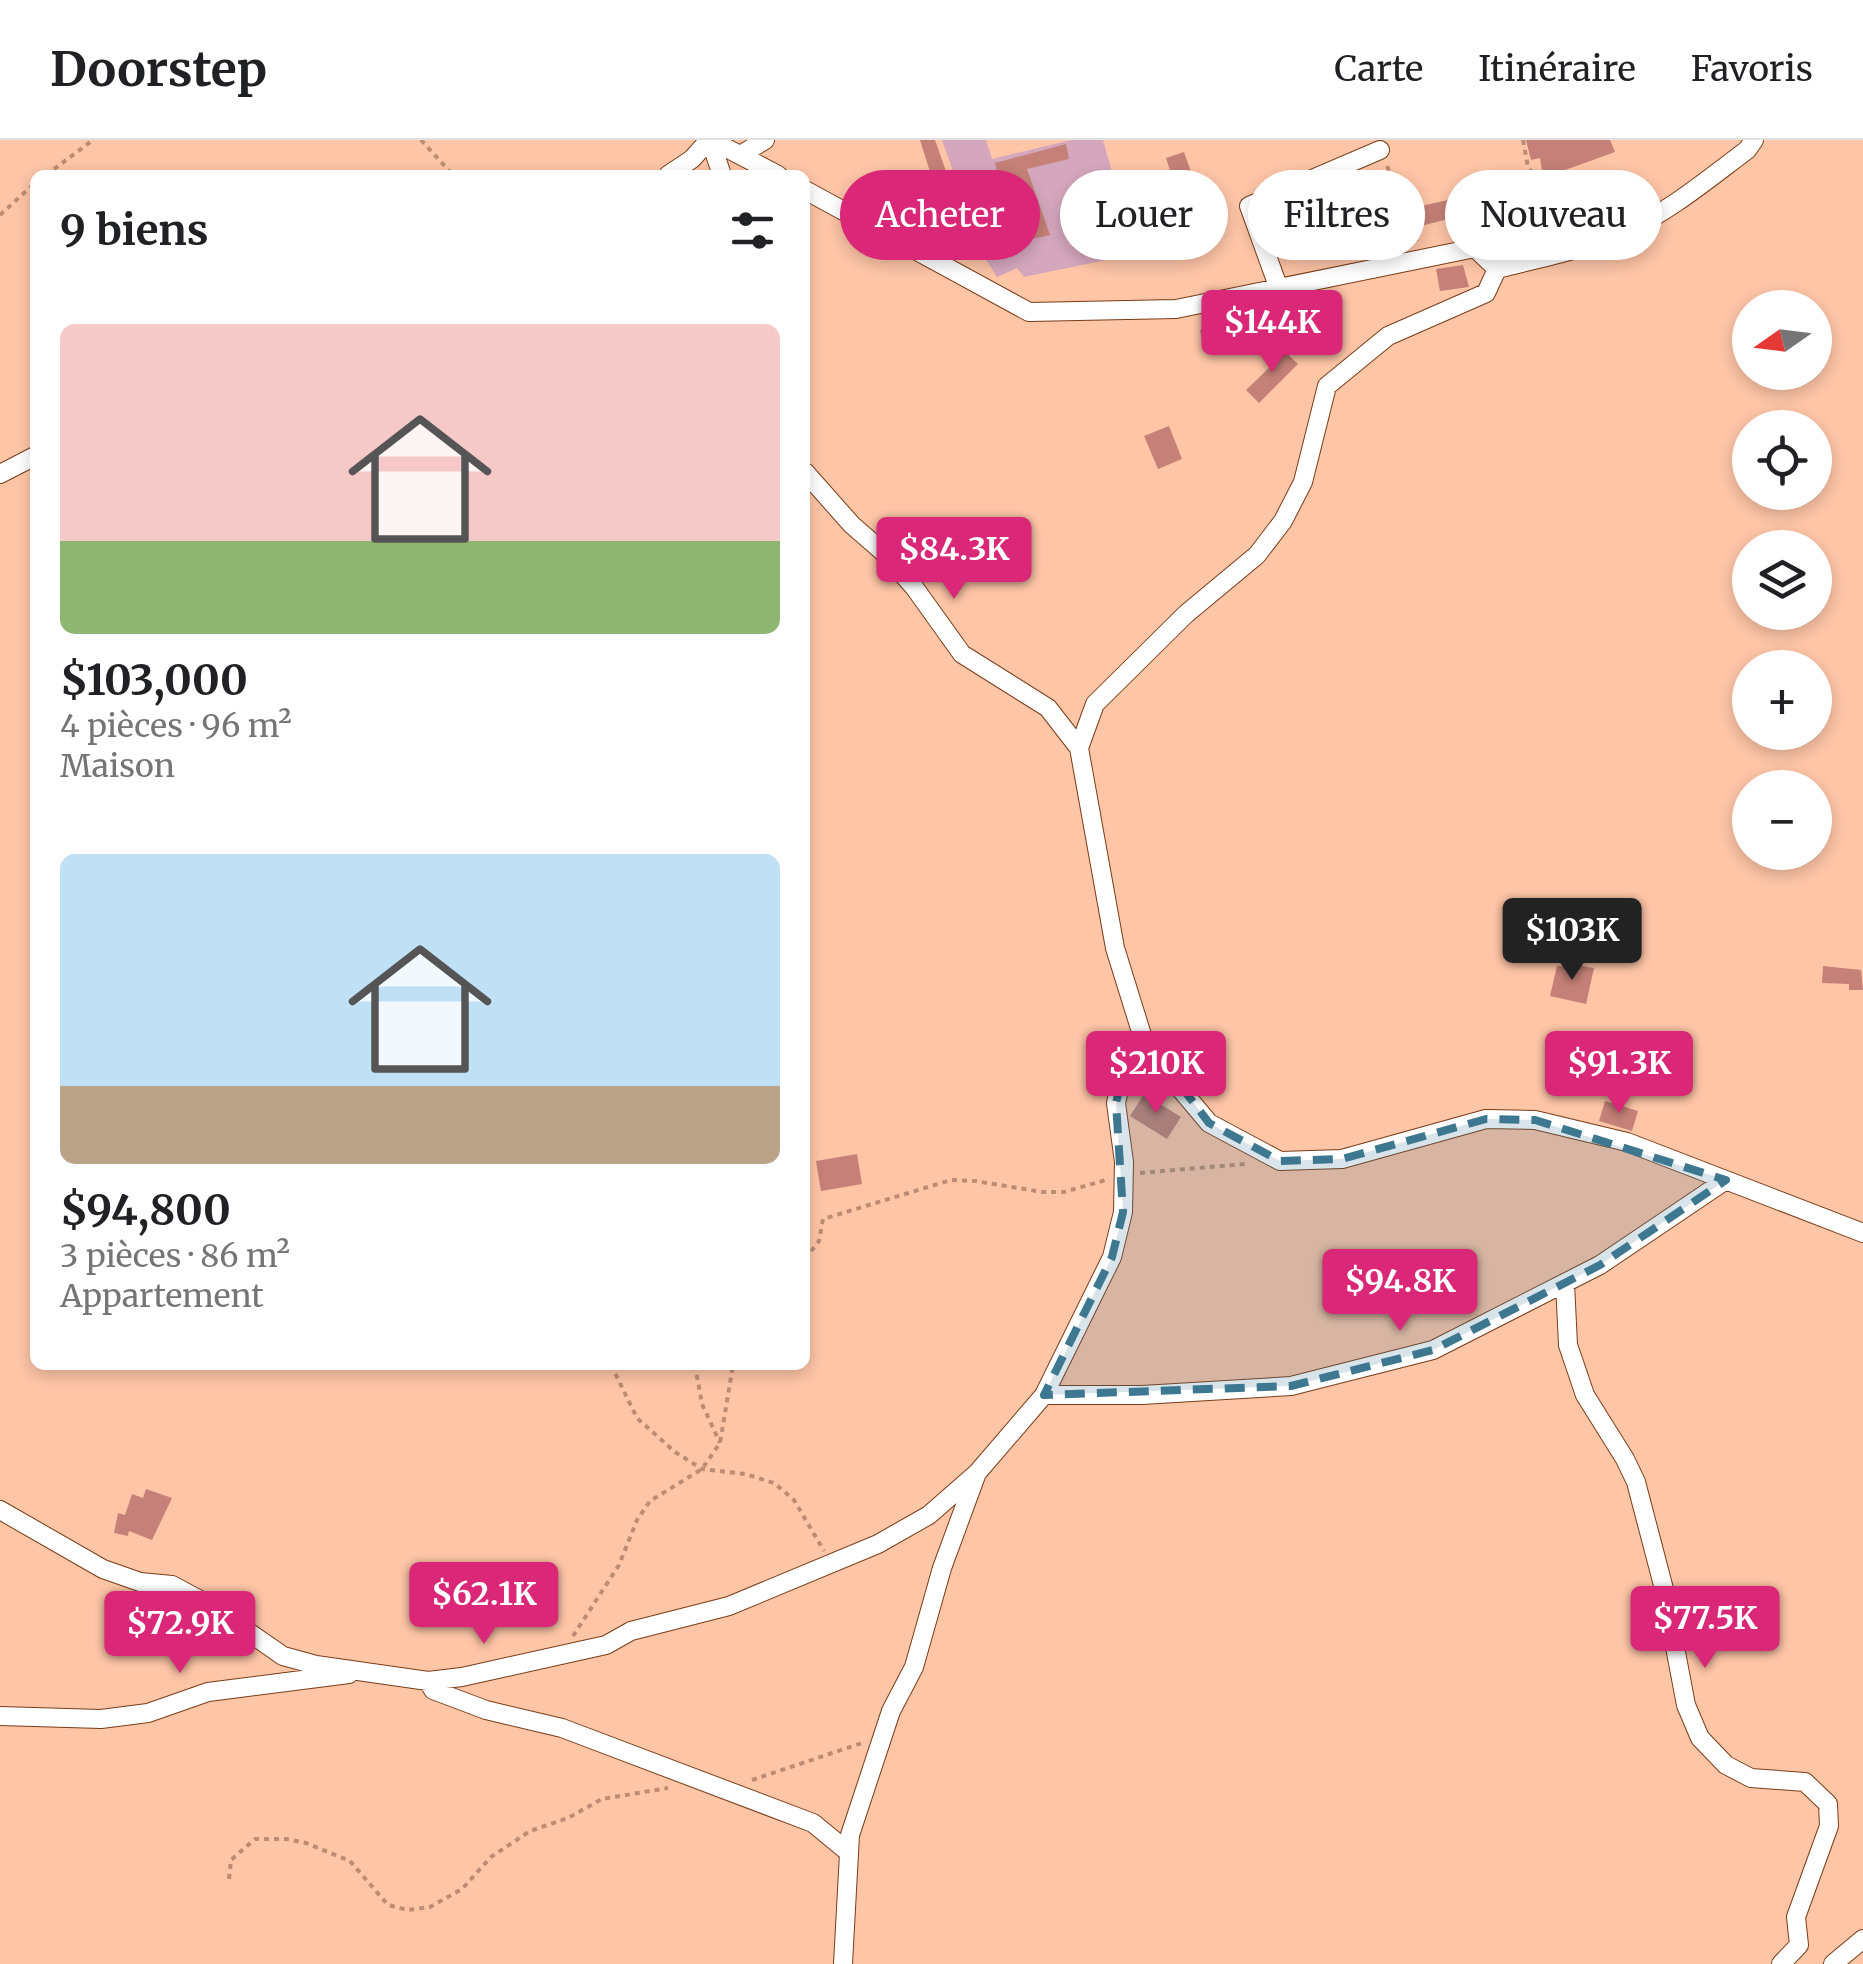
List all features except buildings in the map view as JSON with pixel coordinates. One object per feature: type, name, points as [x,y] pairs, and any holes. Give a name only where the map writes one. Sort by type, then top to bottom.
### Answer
[{"type":"street","points":[[710,140],[769,170]]},
{"type":"street","points":[[676,170],[710,140]]},
{"type":"street","points":[[710,140],[720,170]]},
{"type":"street","points":[[742,154],[765,140]]},
{"type":"street","points":[[1497,269],[1571,251],[1626,232],[1683,199],[1747,150],[1754,140]]},
{"type":"street","points":[[1279,289],[1249,206],[1380,150]]},
{"type":"street","points":[[810,193],[1029,312],[1176,310],[1419,260]]},
{"type":"street","points":[[1425,259],[1475,248],[1497,269]]},
{"type":"street","points":[[1079,748],[1095,704],[1186,614],[1257,555],[1284,520],[1303,482],[1327,386],[1388,336],[1486,293],[1497,269]]},
{"type":"street","points":[[0,474],[30,459]]},
{"type":"street","points":[[810,478],[914,587],[962,654],[1048,708],[1079,748],[1115,948],[1142,1035],[1162,1067],[1209,1123],[1280,1161],[1342,1159],[1486,1120],[1535,1120],[1627,1142],[1863,1233]]},
{"type":"street","points":[[0,1510],[102,1569],[140,1582],[172,1586],[211,1606],[283,1656],[316,1665],[428,1681],[462,1678],[606,1645],[631,1631],[730,1606],[878,1544],[930,1514],[977,1473],[1044,1395],[1112,1257],[1123,1212],[1124,1175],[1116,1103],[1128,1051],[1142,1035]]},
{"type":"street","points":[[1044,1395],[1142,1395],[1291,1386],[1434,1350],[1600,1265],[1726,1180]]},
{"type":"street","points":[[1566,1283],[1568,1344],[1585,1395],[1626,1459],[1636,1482],[1664,1589],[1686,1705],[1700,1738],[1726,1765],[1750,1778],[1805,1782],[1828,1804],[1828,1826],[1796,1917],[1799,1945],[1781,1964]]},
{"type":"street","points":[[843,1964],[847,1850],[886,1726],[914,1667],[942,1568],[977,1473]]},
{"type":"street","points":[[0,1716],[102,1719],[148,1714],[208,1692],[322,1680],[364,1671]]},
{"type":"street","points":[[428,1681],[433,1690],[486,1710],[562,1728],[813,1823],[847,1850]]},
{"type":"street","points":[[1833,1964],[1863,1939]]},
{"type":"street","points":[[844,1944],[856,1964]]},
{"type":"path","points":[[53,170],[93,140]]},
{"type":"path","points":[[421,140],[448,170]]},
{"type":"path","points":[[1523,140],[1530,170]]},
{"type":"path","points":[[1380,150],[1388,170]]},
{"type":"path","points":[[0,216],[30,188]]},
{"type":"path","points":[[810,1253],[819,1241],[823,1219],[951,1180],[1064,1192],[1124,1175],[1280,1161]]},
{"type":"path","points":[[613,1370],[637,1418],[675,1452],[702,1470],[745,1474],[774,1482],[794,1500],[832,1563]]},
{"type":"path","points":[[696,1370],[702,1404],[720,1443]]},
{"type":"path","points":[[565,1654],[581,1619],[619,1565],[636,1520],[650,1501],[702,1470],[720,1443],[732,1370]]},
{"type":"path","points":[[752,1780],[860,1744],[886,1726]]},
{"type":"path","points":[[229,1879],[231,1860],[255,1840],[286,1838],[350,1861],[388,1905],[408,1910],[430,1907],[462,1889],[491,1857],[530,1830],[568,1818],[602,1798],[682,1787]]},
{"type":"highlighted area","points":[[1142,1035],[1209,1123],[1280,1161],[1342,1159],[1486,1119],[1535,1120],[1726,1180],[1600,1265],[1433,1350],[1291,1386],[1044,1395],[1112,1257],[1123,1212],[1116,1103],[1128,1051]]},
{"type":"shaded area","points":[[942,140],[986,140],[992,159],[1071,140],[1103,140],[1111,170],[1060,170],[1060,260],[1106,260],[1024,277],[1017,268],[997,277],[986,260],[1040,260],[1040,170],[953,170]]}]
